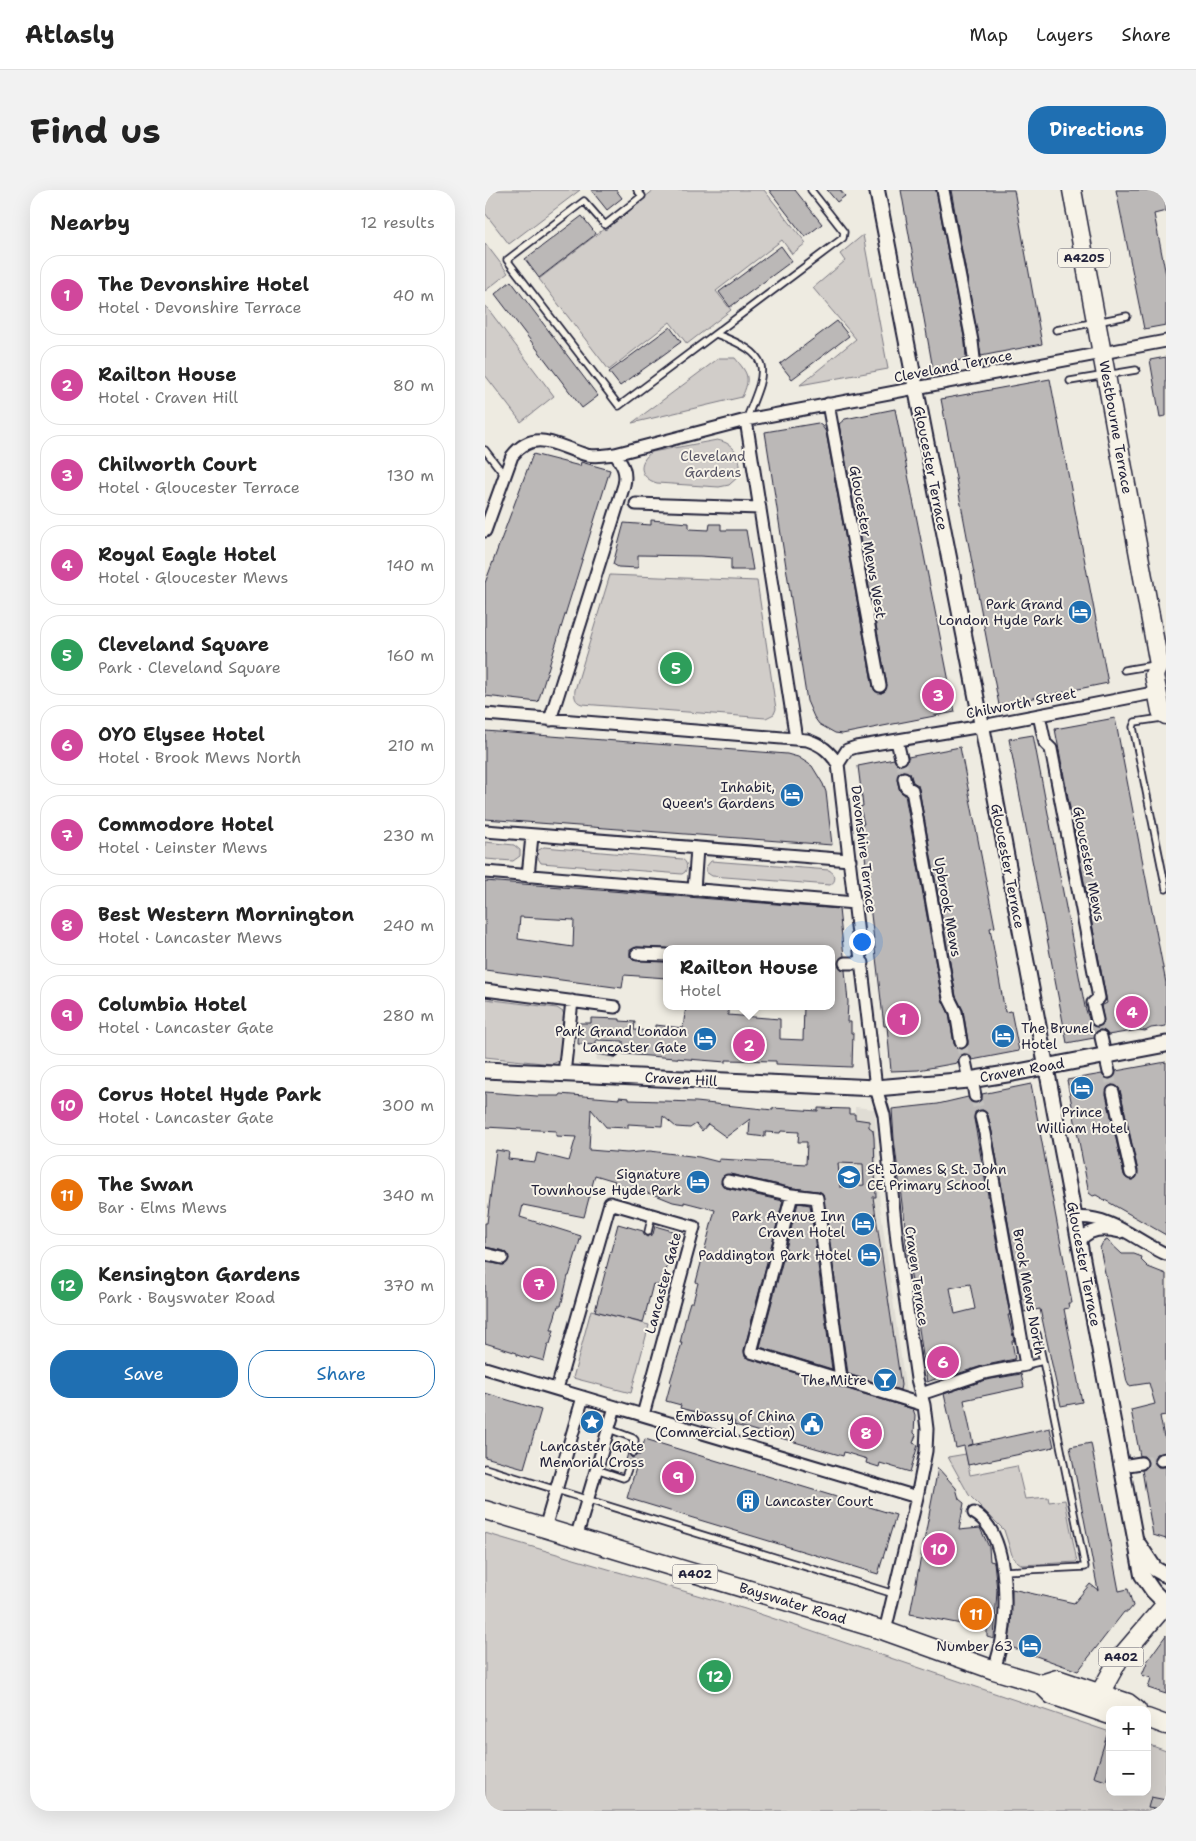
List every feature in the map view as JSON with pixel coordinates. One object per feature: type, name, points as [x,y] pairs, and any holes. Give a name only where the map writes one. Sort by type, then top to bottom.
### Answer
[{"type":"main road","name":"Westbourne Terrace","points":[[1072,190],[1163,666],[1154,674],[1161,712],[1166,716]]},
{"type":"main road","name":"Craven Road","points":[[876,1088],[970,1080],[1166,1044]]},
{"type":"main road","name":"Craven Hill","points":[[485,1070],[876,1088]]},
{"type":"main road","name":"Bayswater Road","points":[[485,1510],[885,1631],[994,1670],[1041,1684],[1053,1696],[1106,1714]]},
{"type":"main road","name":"A402","points":[[1100,1693],[1119,1659],[1166,1604]]},
{"type":"main road","name":"Bayswater Road","points":[[1041,1684],[1057,1679],[1132,1706]]},
{"type":"main road","name":"Bayswater Road","points":[[1151,1719],[1166,1725]]},
{"type":"street","name":"Gloucester Terrace","points":[[877,190],[982,726],[1142,1575],[1153,1591],[1166,1604]]},
{"type":"street","points":[[943,190],[977,376]]},
{"type":"street","name":"Cleveland Terrace","points":[[746,420],[1166,340]]},
{"type":"street","name":"Gloucester Mews West","points":[[828,404],[879,686]]},
{"type":"street","points":[[485,531],[512,456],[527,442],[542,440],[565,446],[587,455],[601,456],[746,420],[796,739]]},
{"type":"street","points":[[550,720],[619,504],[626,476],[623,466],[615,454]]},
{"type":"street","points":[[636,504],[761,508]]},
{"type":"street","name":"Chilworth Street","points":[[838,764],[847,750],[1158,692]]},
{"type":"street","points":[[485,714],[807,740],[823,746],[830,752],[838,764]]},
{"type":"street","name":"Gloucester Mews","points":[[1039,715],[1045,743],[1051,749],[1099,998],[1093,1003],[1097,1020]]},
{"type":"street","points":[[897,741],[901,758]]},
{"type":"street","name":"Devonshire Terrace","points":[[838,764],[863,963],[876,1088]]},
{"type":"street","name":"Upbrook Mews","points":[[904,778],[906,787],[912,790],[949,998],[955,1012],[961,1042]]},
{"type":"street","points":[[485,831],[850,860]]},
{"type":"street","points":[[528,876],[532,836]]},
{"type":"street","points":[[694,890],[697,848]]},
{"type":"street","points":[[485,872],[855,903]]},
{"type":"street","points":[[637,954],[663,955]]},
{"type":"street","points":[[845,963],[863,963]]},
{"type":"street","points":[[485,990],[615,1007]]},
{"type":"street","points":[[564,1074],[573,1001]]},
{"type":"street","points":[[1101,1037],[1109,1072]]},
{"type":"street","points":[[965,1062],[975,1096]]},
{"type":"street","name":"Craven Terrace","points":[[876,1088],[884,1115],[897,1241],[917,1379],[927,1429],[926,1451],[917,1497]]},
{"type":"street","points":[[1113,1092],[1131,1173]]},
{"type":"street","name":"Brook Mews North","points":[[922,1399],[984,1373],[1026,1365],[981,1117]]},
{"type":"street","points":[[728,1181],[792,1195],[817,1198],[841,1379]]},
{"type":"street","points":[[792,1195],[751,1352],[841,1379],[922,1399]]},
{"type":"street","name":"Lancaster Gate","points":[[557,1390],[610,1203],[652,1215],[694,1228],[643,1415]]},
{"type":"street","points":[[1075,1218],[1098,1219],[1109,1222],[1166,1254]]},
{"type":"street","points":[[1080,1241],[1084,1235],[1092,1230],[1111,1230],[1126,1233]]},
{"type":"street","points":[[485,1254],[502,1258]]},
{"type":"street","points":[[485,1368],[917,1497],[885,1631]]},
{"type":"street","points":[[545,1528],[583,1397]]},
{"type":"street","points":[[575,1538],[615,1407]]},
{"type":"street","points":[[1122,1466],[1141,1463]]},
{"type":"street","points":[[975,1513],[983,1518],[990,1527],[1003,1561],[1002,1640],[994,1670]]},
{"type":"street","name":"Gloucester Terrace","points":[[1137,1542],[1155,1568],[1166,1575]]},
{"type":"lane","points":[[637,190],[642,196],[605,225],[585,201],[507,260],[619,406],[843,238],[844,232],[811,190]]},
{"type":"lane","points":[[1056,330],[1127,316]]},
{"type":"lane","points":[[716,334],[740,344],[752,352],[760,361],[763,371],[760,385],[746,420]]},
{"type":"lane","points":[[1070,381],[1136,370]]},
{"type":"lane","points":[[485,450],[505,476]]},
{"type":"lane","points":[[1124,670],[1163,666]]},
{"type":"lane","name":"Westbourne Terrace","points":[[1166,716],[1135,722],[1133,727],[1166,889]]},
{"type":"lane","points":[[648,1232],[652,1215]]},
{"type":"lane","points":[[1003,1570],[1085,1568],[1037,1334]]},
{"type":"lane","points":[[1026,1365],[1043,1361]]},
{"type":"lane","points":[[609,1429],[633,1438],[635,1440],[633,1453]]},
{"type":"lane","points":[[596,1470],[623,1478],[629,1466]]},
{"type":"lane","points":[[485,1468],[894,1594]]},
{"type":"shaded area","points":[[599,1043],[617,1047],[614,1062],[596,1060]]},
{"type":"shaded area","points":[[855,1107],[875,1109],[880,1205],[906,1393],[874,1384],[849,1199],[826,1201],[822,1162],[854,1163]]},
{"type":"green space","points":[[485,190],[580,190],[509,244],[485,213]]},
{"type":"green space","points":[[654,190],[764,190],[806,243],[792,254],[782,240],[716,291],[731,310],[687,344],[670,322],[609,370],[539,279]]},
{"type":"green space","points":[[863,235],[888,369],[800,385],[856,339],[813,288],[845,261],[840,254]]},
{"type":"green space","points":[[485,243],[508,273],[485,291]]},
{"type":"green space","points":[[485,305],[554,396],[521,422],[485,375]]},
{"type":"green space","points":[[719,358],[735,358],[743,368],[747,376],[747,385],[742,397],[632,423]]},
{"type":"green space","name":"Cleveland Gardens","points":[[717,440],[729,444],[739,457],[739,476],[729,485],[719,487],[657,483],[651,481],[644,474],[642,465],[647,456],[652,452]]},
{"type":"green space","points":[[610,575],[757,581],[776,709],[774,714],[766,718],[582,704],[576,701],[575,690]]},
{"type":"green space","points":[[485,842],[514,845],[520,850],[520,856],[513,861],[485,859]]},
{"type":"green space","points":[[544,847],[682,859],[686,863],[687,868],[682,874],[541,863],[536,855],[537,851]]},
{"type":"green space","points":[[711,861],[829,870],[833,873],[835,880],[830,885],[712,876],[706,872],[706,867]]},
{"type":"green space","points":[[485,999],[557,1008],[563,1012],[559,1061],[552,1064],[485,1057]]},
{"type":"green space","points":[[591,1310],[649,1325],[631,1393],[573,1378]]},
{"type":"green space","points":[[966,1454],[970,1475],[1017,1466],[1025,1499],[1048,1497],[1049,1502],[1065,1500],[1077,1562],[1022,1565],[1013,1558],[1004,1530],[969,1495],[948,1457]]},
{"type":"green space","points":[[485,1533],[745,1609],[1106,1731],[1106,1796],[1151,1796],[1151,1745],[1166,1751],[1166,1811],[485,1811]]},
{"type":"building","points":[[591,190],[616,190],[622,198],[607,210]]},
{"type":"building","points":[[769,190],[795,190],[822,224],[805,237]]},
{"type":"building","points":[[827,190],[840,190],[845,196],[837,202]]},
{"type":"building","points":[[901,190],[936,190],[965,342],[966,359],[957,361],[957,365],[933,369]]},
{"type":"building","points":[[951,190],[1014,190],[1042,344],[981,356]]},
{"type":"building","points":[[1116,190],[1166,190],[1166,211],[1154,214],[1166,275],[1166,325],[1144,329]]},
{"type":"building","points":[[582,216],[596,234],[539,278],[525,259]]},
{"type":"building","points":[[781,246],[792,261],[730,307],[719,292]]},
{"type":"building","points":[[511,281],[598,396],[582,408],[495,294]]},
{"type":"building","points":[[837,321],[849,336],[792,379],[780,364]]},
{"type":"building","points":[[670,327],[681,342],[620,386],[609,372]]},
{"type":"building","points":[[1166,357],[1166,416],[1160,417],[1150,360]]},
{"type":"building","points":[[1050,379],[1108,683],[999,705],[941,399]]},
{"type":"building","points":[[895,409],[955,712],[842,734],[835,733],[819,724],[807,701],[765,432],[818,423],[826,432],[873,687],[875,691],[881,693],[885,691],[887,685],[839,424],[845,419]]},
{"type":"building","points":[[533,454],[580,466],[581,462],[610,470],[538,702],[485,696],[485,583]]},
{"type":"building","points":[[651,520],[689,523],[689,529],[709,530],[710,524],[721,524],[721,530],[746,530],[753,570],[731,570],[731,558],[700,556],[638,555],[638,568],[618,567],[613,564],[624,523],[651,525]]},
{"type":"building","points":[[1115,718],[1166,983],[1166,1026],[1151,1028],[1145,1031],[1139,1030],[1108,1035],[1100,1030],[1096,1032],[1094,1038],[1067,1043],[1009,739],[1033,735],[1085,1007],[1091,1025],[1098,1027],[1104,1022],[1101,1006],[1107,1003],[1055,729]]},
{"type":"building","points":[[485,731],[787,754],[798,757],[812,766],[823,784],[826,792],[832,845],[485,819]]},
{"type":"building","points":[[960,747],[995,927],[990,928],[1005,1012],[1011,1011],[1019,1051],[972,1060],[970,1056],[964,1054],[960,1056],[957,1063],[918,1070],[891,1071],[887,1026],[884,1026],[870,906],[862,824],[864,824],[860,807],[863,806],[858,766],[894,759],[896,763],[902,765],[906,763],[908,757]],"holes":[[[903,771],[910,773],[913,782],[918,785],[919,789],[956,996],[963,1010],[968,1041],[968,1045],[963,1049],[958,1049],[954,1044],[949,1014],[942,999],[905,795],[900,791],[897,780],[899,773]]]},
{"type":"building","points":[[485,881],[839,909],[844,956],[839,959],[838,963],[841,969],[845,970],[848,1002],[847,1022],[851,1022],[851,1033],[853,1033],[852,1067],[776,1064],[776,1061],[726,1060],[726,1062],[623,1054],[623,1041],[596,1040],[596,1045],[578,1044],[579,1023],[591,1023],[591,1018],[620,1019],[620,1021],[635,1022],[634,1030],[655,1031],[655,1025],[683,1028],[685,1010],[728,1010],[728,1015],[780,1019],[780,1039],[803,1040],[804,1010],[835,1010],[835,945],[663,945],[663,948],[637,947],[630,950],[630,957],[633,960],[663,962],[663,978],[624,975],[622,988],[485,970]],"holes":[[[520,917],[574,920],[573,947],[518,939]]]},
{"type":"building","points":[[1166,1062],[1166,1235],[1096,1195],[1093,1196],[1089,1193],[1067,1080],[1102,1074],[1110,1079],[1114,1077],[1116,1071]],"holes":[[[1112,1085],[1118,1087],[1138,1171],[1136,1178],[1132,1180],[1124,1175],[1106,1094],[1108,1087]]]},
{"type":"building","points":[[1031,1084],[1072,1303],[1068,1303],[1069,1308],[1064,1309],[1082,1402],[1061,1406],[1040,1309],[1024,1312],[992,1132],[988,1115],[983,1110],[975,1112],[974,1119],[1010,1315],[1008,1315],[1014,1341],[1012,1341],[1015,1359],[982,1366],[927,1382],[906,1242],[892,1109],[938,1104],[968,1097],[972,1103],[977,1103],[982,1099],[982,1094]],"holes":[[[970,1284],[975,1309],[955,1314],[950,1288]]]},
{"type":"building","points":[[485,1092],[537,1096],[560,1096],[560,1094],[619,1099],[619,1097],[629,1098],[629,1100],[696,1102],[773,1110],[773,1108],[818,1111],[818,1108],[849,1109],[849,1114],[855,1114],[855,1119],[869,1121],[869,1127],[873,1130],[874,1138],[876,1197],[873,1197],[901,1385],[900,1390],[848,1374],[823,1194],[818,1191],[793,1188],[730,1174],[723,1176],[721,1183],[726,1188],[783,1201],[744,1350],[745,1357],[913,1409],[915,1415],[914,1433],[916,1435],[913,1443],[918,1445],[910,1472],[880,1463],[879,1467],[866,1463],[867,1459],[844,1452],[843,1456],[734,1425],[735,1422],[680,1408],[681,1405],[666,1401],[682,1343],[680,1343],[687,1312],[690,1302],[693,1302],[698,1283],[696,1282],[715,1210],[684,1202],[684,1204],[673,1202],[614,1184],[615,1181],[595,1175],[584,1217],[523,1205],[520,1217],[581,1236],[578,1247],[568,1276],[561,1306],[558,1306],[551,1330],[554,1330],[544,1361],[530,1357],[529,1359],[517,1355],[517,1353],[485,1343],[485,1262],[504,1265],[509,1259],[504,1251],[485,1247],[485,1223],[487,1223],[496,1150],[509,1152],[508,1159],[535,1162],[537,1153],[569,1161],[576,1137],[556,1136],[556,1131],[485,1127]],"holes":[[[591,1109],[606,1127],[628,1128],[628,1124],[662,1126],[663,1116],[676,1127],[690,1128],[696,1124],[702,1131],[708,1124],[726,1137],[750,1119],[749,1135],[765,1137],[765,1132],[799,1132],[798,1142],[807,1142],[806,1164],[719,1159],[719,1162],[699,1157],[650,1151],[627,1153],[589,1150]],[[838,1163],[863,1164],[864,1185],[840,1187]]]},
{"type":"building","points":[[798,1203],[810,1205],[832,1369],[760,1347]]},
{"type":"building","points":[[618,1224],[643,1231],[647,1237],[653,1234],[655,1226],[676,1232],[662,1286],[653,1284],[643,1323],[595,1311]]},
{"type":"building","points":[[1107,1240],[1122,1254],[1134,1254],[1142,1257],[1141,1260],[1148,1267],[1166,1274],[1166,1415],[1160,1416],[1164,1437],[1166,1437],[1166,1452],[1156,1454],[1154,1461],[1158,1467],[1166,1467],[1166,1539],[1153,1535],[1142,1470],[1148,1466],[1148,1461],[1144,1456],[1140,1456],[1131,1410],[1155,1404],[1149,1383],[1129,1386],[1127,1382],[1100,1248],[1103,1242]]},
{"type":"building","points":[[1021,1374],[1024,1387],[964,1400],[973,1444],[967,1446],[1050,1428],[1054,1447],[968,1465],[964,1446],[956,1448],[944,1394],[986,1380]]},
{"type":"building","points":[[485,1393],[541,1410],[524,1468],[485,1457]]},
{"type":"building","points":[[645,1439],[896,1515],[878,1574],[627,1498],[636,1468],[633,1467],[633,1463],[630,1461],[625,1464],[628,1453],[632,1458],[640,1455]]},
{"type":"building","points":[[1091,1443],[1119,1591],[1128,1589],[1133,1606],[1128,1612],[1124,1612],[1078,1671],[1008,1646],[1011,1626],[1012,1589],[1074,1603],[1090,1584],[1098,1590],[1070,1447]]},
{"type":"building","points":[[938,1468],[956,1488],[959,1499],[964,1503],[959,1530],[980,1528],[989,1547],[990,1561],[994,1562],[997,1590],[994,1639],[987,1637],[987,1629],[910,1614]]},
{"type":"building","points":[[1166,1635],[1166,1694],[1148,1688],[1151,1678],[1142,1675],[1148,1660]]},
{"type":"building","points":[[1106,1738],[1106,1781],[1094,1777]]},
{"type":"building","points":[[1151,1797],[1166,1800],[1166,1811],[1148,1808]]},
{"type":"tunnel","points":[[901,758],[904,778]]},
{"type":"tunnel","points":[[835,963],[845,963]]},
{"type":"tunnel","points":[[961,1042],[965,1061]]},
{"type":"tunnel","points":[[1109,1072],[1113,1092]]},
{"type":"tunnel","points":[[975,1096],[981,1117]]},
{"type":"tunnel","points":[[1141,1463],[1161,1460]]},
{"type":"railway","points":[[598,1052],[616,1055]]},
{"type":"place","name":"Park Grand London Hyde Park","points":[[1080,612]]},
{"type":"place","name":"Cleveland Square","points":[[676,668]]},
{"type":"place","name":"Chilworth Court","points":[[938,695]]},
{"type":"place","name":"Inhabit, Queen's Gardens","points":[[792,795]]},
{"type":"place","name":"Royal Eagle Hotel","points":[[1132,1012]]},
{"type":"place","name":"The Devonshire Hotel","points":[[903,1019]]},
{"type":"place","name":"The Brunel Hotel","points":[[1003,1036]]},
{"type":"place","name":"Park Grand London Lancaster Gate","points":[[705,1039]]},
{"type":"place","name":"Railton House","points":[[749,1045]]},
{"type":"place","name":"Prince William Hotel","points":[[1082,1088]]},
{"type":"place","name":"St. James & St. John CE Primary School","points":[[849,1177]]},
{"type":"place","name":"Signature Townhouse Hyde Park","points":[[698,1182]]},
{"type":"place","name":"Park Avenue Inn Craven Hotel","points":[[863,1224]]},
{"type":"place","name":"Paddington Park Hotel","points":[[869,1255]]},
{"type":"place","name":"Commodore Hotel","points":[[539,1284]]},
{"type":"place","name":"OYO Elysee Hotel","points":[[943,1362]]},
{"type":"place","name":"The Mitre","points":[[885,1380]]},
{"type":"place","name":"Lancaster Gate Memorial Cross","points":[[592,1422]]},
{"type":"place","name":"Embassy of China (Commercial Section)","points":[[812,1424]]},
{"type":"place","name":"Best Western Mornington","points":[[866,1433]]},
{"type":"place","name":"Columbia Hotel","points":[[678,1477]]},
{"type":"place","name":"Lancaster Court","points":[[748,1501]]},
{"type":"place","name":"Corus Hotel Hyde Park","points":[[939,1549]]},
{"type":"place","name":"The Swan","points":[[976,1614]]},
{"type":"place","name":"Number 63","points":[[1030,1646]]},
{"type":"place","name":"Kensington Gardens","points":[[715,1676]]}]
